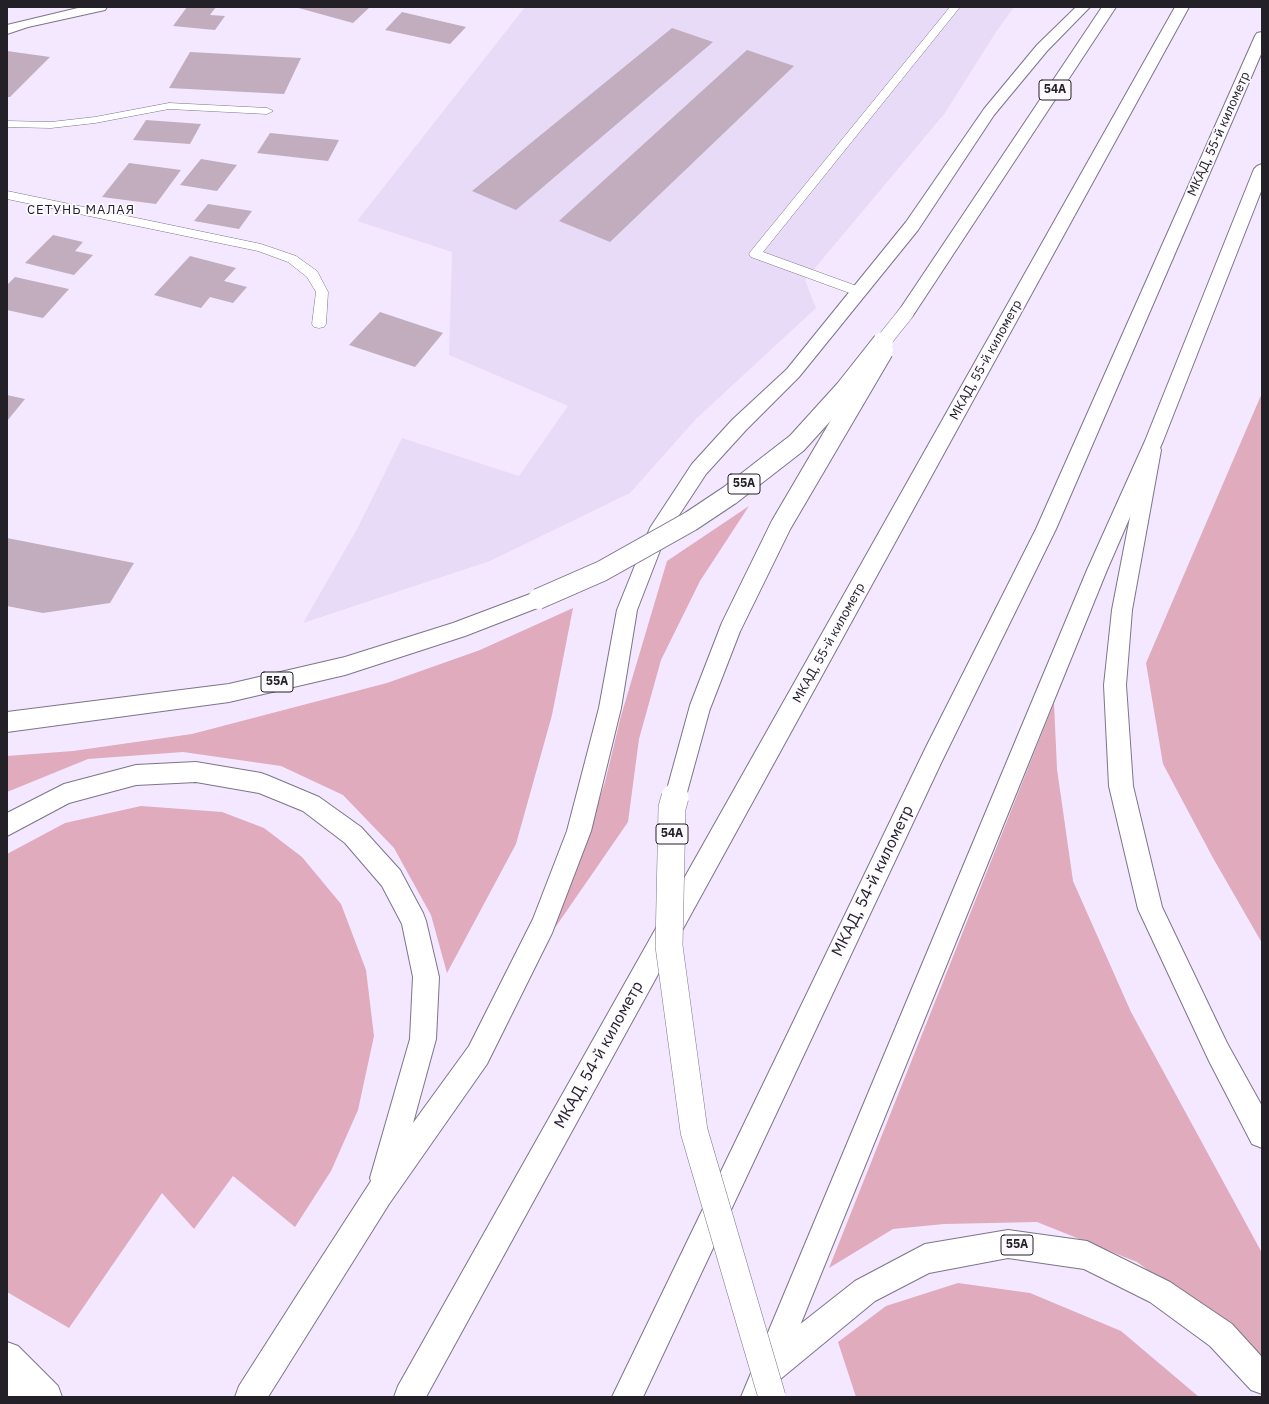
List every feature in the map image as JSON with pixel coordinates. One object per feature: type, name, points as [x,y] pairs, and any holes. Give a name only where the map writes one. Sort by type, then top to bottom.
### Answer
[{"type":"main road","points":[[7,30],[24,24],[100,7]]},
{"type":"main road","points":[[250,1397],[304,1310],[380,1194],[478,1055],[543,924],[579,831],[610,708],[627,610],[657,533],[699,469],[739,425],[793,373],[912,226],[989,112],[1042,48],[1083,7]]},
{"type":"main road","name":"54А","points":[[765,1388],[694,1131],[668,946],[672,808],[700,707],[731,627],[781,524],[906,312],[1109,7]]},
{"type":"main road","name":"МКАД, 55-й километр","points":[[790,712],[1182,7]]},
{"type":"main road","points":[[7,20],[24,24]]},
{"type":"main road","name":"МКАД, 55-й километр","points":[[934,754],[1046,529],[1262,36]]},
{"type":"main road","points":[[765,1388],[1097,570],[1154,441],[1262,169]]},
{"type":"main road","name":"55А","points":[[7,722],[229,693],[345,666],[458,630],[602,572],[691,522],[730,495],[797,443],[845,390],[906,312]]},
{"type":"main road","points":[[1154,441],[1122,610],[1115,685],[1121,786],[1150,909],[1218,1052],[1262,1134]]},
{"type":"main road","name":"МКАД, 54-й километр","points":[[409,1397],[790,712]]},
{"type":"main road","name":"МКАД, 54-й километр","points":[[627,1397],[934,754]]},
{"type":"main road","points":[[7,826],[64,794],[136,775],[196,772],[261,783],[311,804],[353,835],[391,878],[414,921],[426,978],[424,1039],[380,1194]]},
{"type":"main road","name":"55А","points":[[765,1388],[865,1291],[925,1259],[1008,1244],[1087,1255],[1160,1292],[1221,1335],[1262,1379]]},
{"type":"main road","points":[[7,1357],[47,1397]]},
{"type":"main road","points":[[7,1382],[30,1397]]},
{"type":"lane","points":[[860,292],[755,254],[955,7]]},
{"type":"lane","points":[[7,124],[51,125],[95,120],[169,106],[267,110]]},
{"type":"lane","points":[[7,195],[261,248],[292,259],[312,274],[322,292],[319,324]]},
{"type":"shaded area","points":[[525,7],[1014,7],[996,32],[945,113],[805,280],[816,308],[696,419],[630,493],[490,561],[303,623],[356,531],[402,438],[519,476],[568,406],[449,355],[452,252],[357,221]]},
{"type":"shaded area","points":[[1262,393],[1262,943],[1213,858],[1163,764],[1146,663]]},
{"type":"shaded area","points":[[749,506],[700,581],[661,660],[639,739],[628,822],[550,935],[578,865],[605,782],[621,716],[667,561]]},
{"type":"shaded area","points":[[573,608],[552,715],[516,844],[447,973],[431,915],[394,848],[343,795],[281,766],[183,752],[88,759],[7,792],[7,756],[73,751],[192,734],[387,683],[480,650]]},
{"type":"shaded area","points":[[1054,703],[1057,769],[1073,881],[1131,1012],[1262,1253],[1262,1363],[1245,1341],[1137,1262],[1037,1222],[944,1224],[893,1229],[829,1268]]},
{"type":"shaded area","points":[[141,806],[222,812],[264,828],[302,857],[341,904],[366,970],[374,1036],[358,1110],[331,1171],[295,1227],[233,1176],[194,1229],[162,1193],[69,1328],[7,1292],[7,854],[65,823]]},
{"type":"shaded area","points":[[958,1283],[1030,1293],[1121,1331],[1199,1397],[856,1397],[838,1342],[886,1306]]},
{"type":"building","points":[[187,7],[216,7],[210,15],[225,16],[215,30],[173,26]]},
{"type":"building","points":[[295,7],[370,7],[353,23]]},
{"type":"building","points":[[402,12],[466,27],[450,44],[385,30]]},
{"type":"building","points":[[672,28],[713,42],[516,210],[472,191]]},
{"type":"building","points":[[747,50],[794,66],[610,242],[559,221]]},
{"type":"building","points":[[7,51],[50,57],[10,97],[7,97]]},
{"type":"building","points":[[190,52],[301,58],[284,94],[169,88]]},
{"type":"building","points":[[146,120],[201,124],[190,144],[133,140]]},
{"type":"building","points":[[270,133],[339,140],[328,161],[257,153]]},
{"type":"building","points":[[201,159],[237,165],[217,191],[180,185]]},
{"type":"building","points":[[129,163],[181,170],[156,204],[102,197]]},
{"type":"building","points":[[208,204],[252,211],[239,229],[194,221]]},
{"type":"building","points":[[53,235],[83,242],[75,251],[93,255],[74,275],[25,263]]},
{"type":"building","points":[[190,256],[236,268],[224,281],[247,287],[233,303],[210,297],[201,308],[154,295]]},
{"type":"building","points":[[15,277],[69,289],[43,318],[7,310],[7,285]]},
{"type":"building","points":[[380,312],[443,333],[415,367],[349,345]]},
{"type":"building","points":[[7,395],[25,399],[7,421]]},
{"type":"building","points":[[7,538],[134,563],[110,603],[43,613],[7,606]]},
{"type":"district","name":"СЕТУНЬ МАЛАЯ","points":[[81,210]]}]
